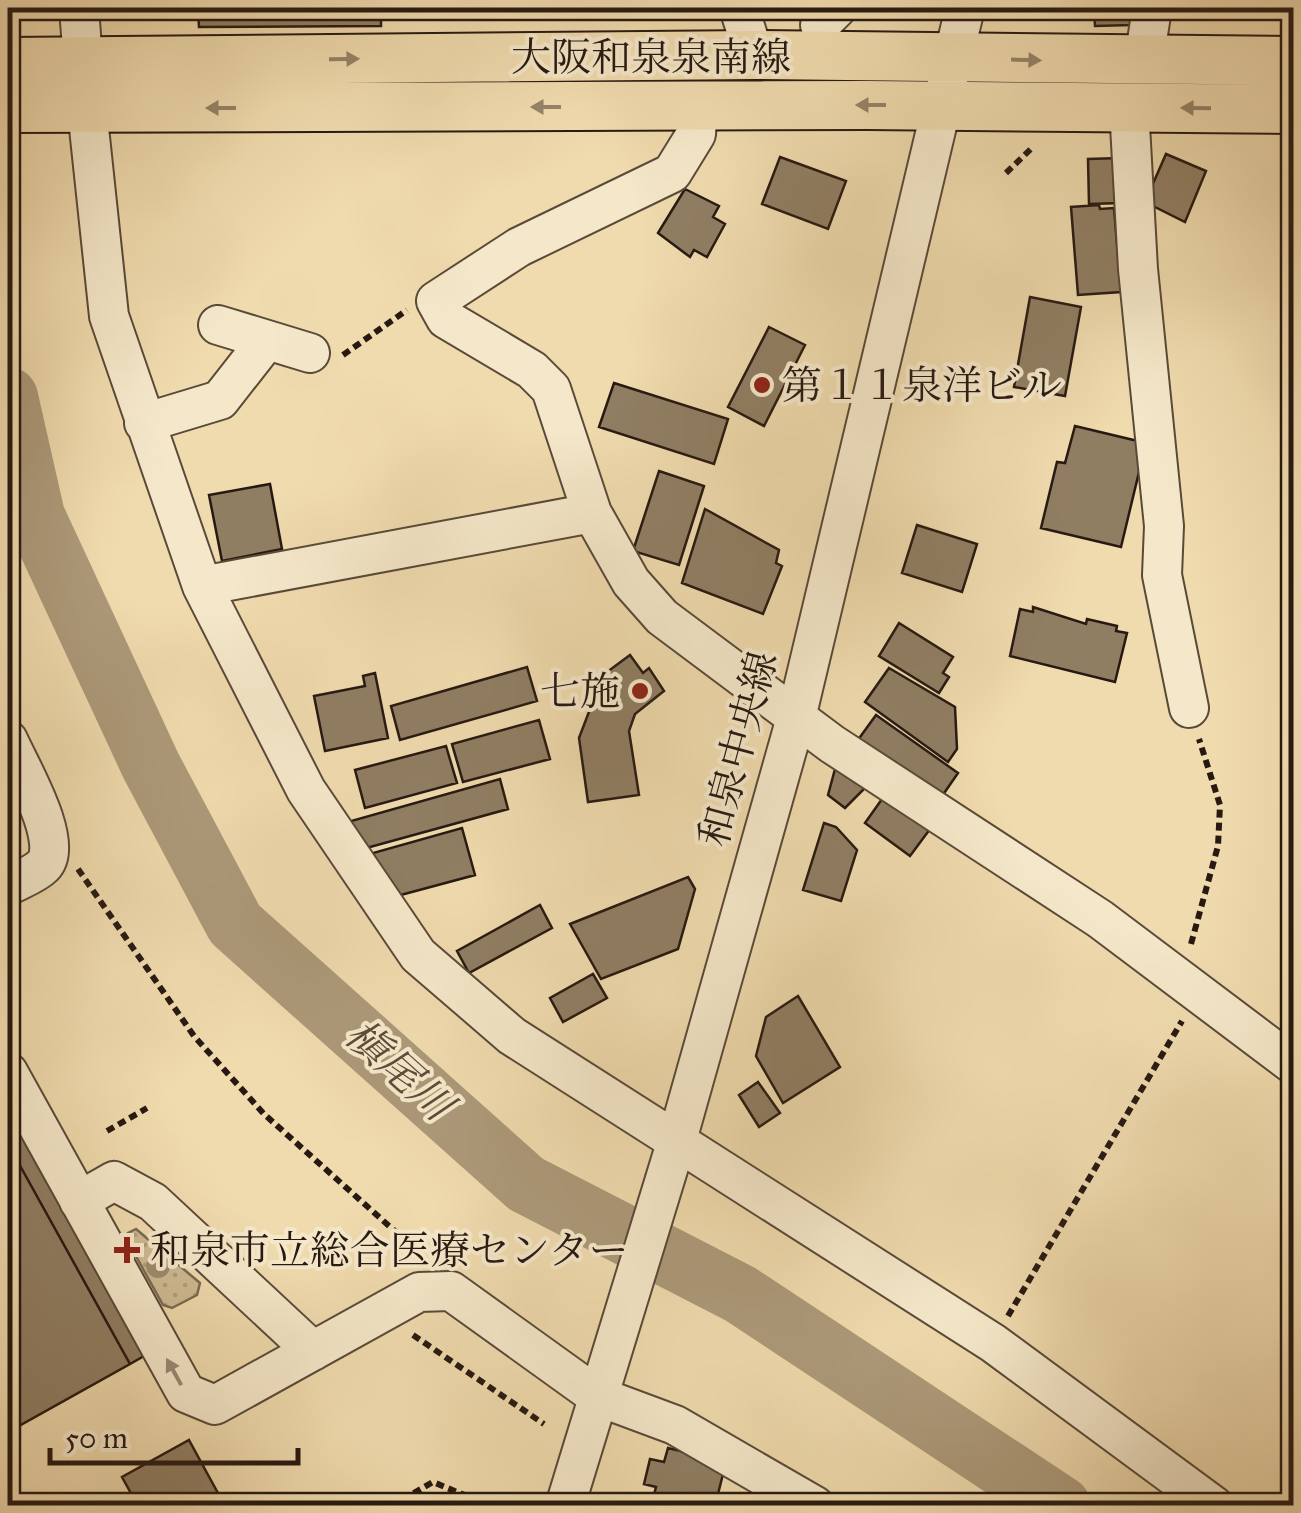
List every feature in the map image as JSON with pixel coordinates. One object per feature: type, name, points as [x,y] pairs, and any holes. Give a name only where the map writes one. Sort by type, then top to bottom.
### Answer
[{"type":"main road","name":"大阪和泉泉南線","points":[[8,62],[754,55],[1294,60]]},
{"type":"main road","name":"大阪和泉泉南線","points":[[8,108],[1294,109]]},
{"type":"street","points":[[77,61],[79,8]]},
{"type":"street","points":[[739,8],[754,55]]},
{"type":"street","name":"和泉中央線","points":[[565,1506],[676,1144],[796,718],[964,8]]},
{"type":"street","points":[[1144,61],[1152,8]]},
{"type":"street","points":[[698,107],[696,134],[672,173],[519,247],[436,301],[446,319],[532,370],[551,388],[592,513],[632,582],[662,617],[796,718],[1100,919],[1294,1066]]},
{"type":"street","points":[[1129,107],[1138,269],[1164,526],[1162,575],[1189,708]]},
{"type":"street","points":[[80,109],[108,316],[202,586],[306,790],[418,955],[512,1036],[992,1342],[1214,1506]]},
{"type":"street","points":[[218,325],[310,353]]},
{"type":"street","points":[[144,424],[220,400],[267,340]]},
{"type":"street","points":[[202,586],[592,513]]},
{"type":"street","points":[[8,740],[49,832],[51,852],[44,866],[8,886]]},
{"type":"street","points":[[8,1072],[186,1393],[215,1405],[419,1292],[451,1291],[600,1383],[815,1506]]},
{"type":"street","points":[[79,1202],[114,1181],[153,1202],[313,1351]]},
{"type":"path","points":[[310,353],[336,360],[412,306],[436,301]]},
{"type":"path","points":[[992,1342],[1190,986],[1218,846],[1220,805],[1189,708]]},
{"type":"path","points":[[51,852],[79,870],[194,1036],[264,1114],[417,1251]]},
{"type":"path","points":[[107,1130],[148,1108]]},
{"type":"path","points":[[409,1332],[544,1424]]},
{"type":"path","points":[[391,1506],[432,1482],[492,1506]]},
{"type":"shaded area","points":[[136,1229],[200,1283],[197,1295],[172,1308],[163,1305],[127,1240],[128,1233]]},
{"type":"building","points":[[96,8],[181,8],[181,16],[96,17]]},
{"type":"building","points":[[198,8],[381,8],[381,26],[199,27]]},
{"type":"building","points":[[450,8],[623,8],[624,12],[450,13]]},
{"type":"building","points":[[1094,8],[1131,8],[1132,25],[1095,26]]},
{"type":"building","points":[[1166,154],[1206,171],[1185,222],[1145,202]]},
{"type":"building","points":[[780,157],[846,181],[828,229],[762,204]]},
{"type":"building","points":[[1120,158],[1121,203],[1089,204],[1088,159]]},
{"type":"building","points":[[685,189],[719,206],[713,217],[725,224],[707,257],[694,250],[690,257],[658,233]]},
{"type":"building","points":[[1099,205],[1100,209],[1114,208],[1121,292],[1078,295],[1071,207]]},
{"type":"building","points":[[1030,297],[1081,307],[1065,396],[1014,387]]},
{"type":"building","name":"第１１泉洋ビル","points":[[769,327],[805,345],[764,426],[728,407]]},
{"type":"building","points":[[614,383],[728,419],[714,464],[599,427]]},
{"type":"building","points":[[1075,426],[1146,443],[1121,547],[1041,528],[1057,462],[1065,463]]},
{"type":"building","points":[[659,471],[704,486],[679,565],[633,551]]},
{"type":"building","points":[[270,484],[282,549],[222,561],[209,495]]},
{"type":"building","points":[[705,509],[779,550],[776,563],[782,566],[763,614],[682,583]]},
{"type":"building","points":[[917,525],[977,544],[962,592],[902,573]]},
{"type":"building","points":[[1033,607],[1086,624],[1087,619],[1117,626],[1116,631],[1127,633],[1115,682],[1010,656],[1020,609],[1033,612]]},
{"type":"building","points":[[899,623],[953,657],[943,673],[949,677],[939,693],[879,656]]},
{"type":"building","points":[[630,655],[643,673],[649,668],[664,691],[635,714],[629,731],[639,795],[588,802],[579,738],[603,675]]},
{"type":"building","points":[[527,667],[537,701],[400,740],[391,706]]},
{"type":"building","points":[[889,668],[955,707],[957,749],[948,762],[865,702]]},
{"type":"building","points":[[375,673],[388,738],[325,751],[314,696],[365,686],[363,676]]},
{"type":"building","points":[[876,715],[958,773],[938,802],[855,744]]},
{"type":"building","points":[[539,720],[550,759],[463,782],[452,744]]},
{"type":"building","points":[[446,746],[457,783],[365,808],[355,770]]},
{"type":"building","points":[[838,758],[871,782],[845,808],[828,795]]},
{"type":"building","points":[[500,779],[508,809],[352,852],[344,823]]},
{"type":"building","points":[[887,792],[933,825],[910,856],[865,823]]},
{"type":"building","points":[[824,823],[836,827],[857,850],[841,901],[803,890]]},
{"type":"building","points":[[462,828],[475,875],[386,899],[373,853]]},
{"type":"building","points":[[688,877],[695,889],[678,949],[601,979],[570,924]]},
{"type":"building","points":[[540,905],[552,928],[469,973],[457,951]]},
{"type":"building","points":[[593,974],[607,998],[563,1022],[550,998]]},
{"type":"building","points":[[798,996],[840,1067],[783,1103],[756,1056],[766,1017]]},
{"type":"building","points":[[8,1066],[163,1345],[130,1364],[8,1144]]},
{"type":"building","points":[[758,1082],[780,1113],[759,1127],[739,1095]]},
{"type":"building","name":"和泉市立総合医療センター","points":[[8,1144],[130,1364],[8,1432]]},
{"type":"building","points":[[189,1440],[225,1506],[138,1506],[122,1477]]},
{"type":"building","points":[[668,1448],[726,1462],[715,1506],[651,1506],[656,1487],[644,1484],[650,1459],[664,1462]]},
{"type":"waterway","name":"槇尾川","points":[[8,397],[35,516],[151,766],[235,924],[526,1184],[740,1294],[1061,1506]]},
{"type":"place","name":"第１１泉洋ビル","points":[[762,385]]},
{"type":"place","name":"七施","points":[[640,691]]},
{"type":"place","name":"和泉市立総合医療センター","points":[[127,1250]]}]
